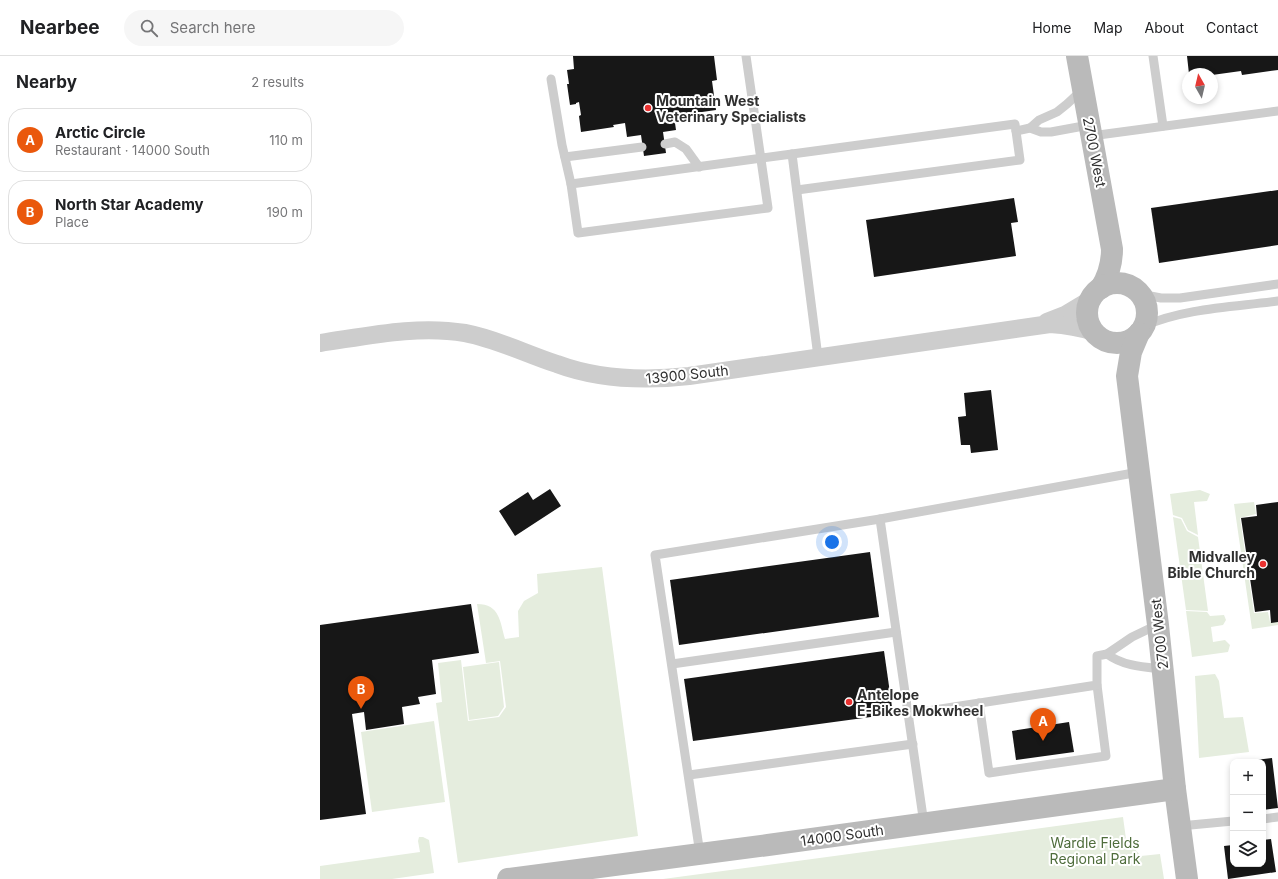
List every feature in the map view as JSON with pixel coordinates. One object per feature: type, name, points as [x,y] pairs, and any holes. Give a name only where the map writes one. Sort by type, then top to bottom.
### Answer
[{"type":"main road","name":"2700 West","points":[[1077,56],[1112,249],[1119,268],[1137,291]]},
{"type":"main road","name":"2700 West","points":[[1095,294],[1107,278],[1111,268],[1112,249]]},
{"type":"main road","points":[[1117,283],[1126,285],[1137,291],[1144,301],[1147,309],[1142,330],[1133,339],[1116,343],[1108,342],[1097,335],[1089,325],[1087,317],[1087,308],[1095,294],[1109,284],[1117,283]]},
{"type":"main road","name":"2700 West","points":[[1142,330],[1132,347],[1128,362],[1128,389],[1158,625],[1175,789],[1187,879]]},
{"type":"main road","name":"2700 West","points":[[1097,335],[1117,358],[1122,368],[1128,389]]},
{"type":"main road","name":"14000 South","points":[[508,879],[1175,789]]},
{"type":"street","name":"13900 South","points":[[1034,326],[1065,315],[1095,294]]},
{"type":"street","name":"13900 South","points":[[320,343],[412,331],[447,331],[465,333],[501,342],[558,365],[618,378],[642,379],[689,376],[1050,324],[1080,327],[1097,335]]},
{"type":"lane","points":[[551,79],[571,184],[578,233],[768,208],[746,56]]},
{"type":"lane","points":[[1153,56],[1163,126]]},
{"type":"lane","points":[[1016,131],[1030,128],[1040,120],[1057,112],[1083,89]]},
{"type":"lane","points":[[1030,128],[1041,132],[1051,132],[1163,126],[1278,111]]},
{"type":"lane","points":[[571,184],[1015,124],[1020,160],[797,190]]},
{"type":"lane","points":[[665,144],[675,142],[686,149],[699,167]]},
{"type":"lane","points":[[565,157],[642,147]]},
{"type":"lane","points":[[792,154],[818,357]]},
{"type":"lane","points":[[1137,291],[1161,298],[1180,298],[1278,284]]},
{"type":"lane","points":[[1142,330],[1160,319],[1180,314],[1278,300]]},
{"type":"lane","points":[[700,854],[655,555],[880,519],[1139,472]]},
{"type":"lane","points":[[880,519],[924,824]]},
{"type":"lane","points":[[979,703],[989,773],[1106,756],[1097,685],[1097,656],[1107,654],[1132,637],[1158,625]]},
{"type":"lane","points":[[672,664],[896,632]]},
{"type":"lane","points":[[1107,654],[1115,660],[1136,666],[1163,669]]},
{"type":"lane","points":[[908,714],[1097,685]]},
{"type":"lane","points":[[689,776],[913,744]]},
{"type":"lane","points":[[1266,818],[1278,816]]},
{"type":"lane","points":[[1180,826],[1230,821]]},
{"type":"green space","points":[[1200,490],[1210,494],[1207,501],[1194,502],[1198,535],[1188,530],[1182,518],[1173,515],[1170,494]]},
{"type":"green space","points":[[1254,502],[1256,514],[1240,518],[1254,613],[1268,612],[1270,622],[1278,622],[1278,625],[1252,629],[1234,504]]},
{"type":"green space","points":[[1173,517],[1181,519],[1187,531],[1198,537],[1208,611],[1186,610]]},
{"type":"green space","points":[[602,567],[638,836],[458,863],[436,703],[442,702],[438,663],[461,660],[468,721],[499,717],[506,707],[500,661],[486,663],[477,604],[485,605],[495,611],[500,620],[505,639],[519,637],[518,611],[524,601],[538,593],[537,574]]},
{"type":"green space","points":[[1186,611],[1207,612],[1210,616],[1224,615],[1226,620],[1223,625],[1211,627],[1213,642],[1225,640],[1230,645],[1228,652],[1192,657]]},
{"type":"green space","points":[[499,662],[504,707],[498,716],[469,720],[463,667]]},
{"type":"green space","points":[[1215,674],[1219,681],[1224,718],[1243,717],[1249,752],[1199,758],[1195,676]]},
{"type":"green space","points":[[434,721],[445,802],[372,812],[361,732]]},
{"type":"green space","name":"Wardle Fields Regional Park","points":[[1123,817],[1126,839],[1141,856],[1160,854],[1164,879],[663,879]]},
{"type":"green space","points":[[419,837],[429,840],[434,873],[392,879],[320,879],[320,866],[420,852],[418,841]]},
{"type":"building","name":"Mountain West Veterinary Specialists","points":[[573,56],[714,56],[717,80],[712,81],[716,110],[674,116],[676,130],[663,132],[666,153],[644,156],[641,135],[627,137],[625,123],[613,125],[614,127],[581,132],[579,102],[570,105],[567,84],[569,84],[567,70],[574,69]]},
{"type":"building","points":[[1187,56],[1278,56],[1278,70],[1242,75],[1241,71],[1218,74],[1218,68],[1188,68]]},
{"type":"building","points":[[1278,190],[1278,245],[1159,263],[1151,208]]},
{"type":"building","points":[[1014,198],[1018,222],[1011,223],[1016,256],[874,277],[866,220]]},
{"type":"building","points":[[991,390],[998,450],[971,453],[970,445],[961,445],[958,417],[966,416],[964,393]]},
{"type":"building","points":[[550,489],[561,506],[515,536],[499,511],[528,492],[533,500]]},
{"type":"building","name":"Midvalley Bible Church","points":[[1278,502],[1278,622],[1271,623],[1270,610],[1255,612],[1241,518],[1257,516],[1256,505]]},
{"type":"building","points":[[870,552],[879,617],[679,645],[670,580]]},
{"type":"building","points":[[471,604],[479,653],[432,660],[436,694],[418,697],[420,704],[402,707],[404,724],[366,730],[364,712],[352,714],[366,814],[320,820],[320,625]]},
{"type":"building","points":[[884,651],[893,714],[693,741],[684,679]]},
{"type":"building","points":[[1069,722],[1074,752],[1016,760],[1012,731]]},
{"type":"building","points":[[1272,758],[1278,808],[1266,810],[1266,759],[1264,759]]},
{"type":"building","points":[[1271,839],[1276,872],[1228,879],[1224,846],[1230,845],[1230,867],[1266,867],[1266,840]]},
{"type":"place","name":"Mountain West Veterinary Specialists","points":[[648,108]]},
{"type":"place","name":"Midvalley Bible Church","points":[[1263,564]]},
{"type":"place","name":"Antelope E-Bikes Mokwheel","points":[[849,702]]},
{"type":"place","name":"North Star Academy","points":[[361,709]]},
{"type":"place","name":"Arctic Circle","points":[[1043,741]]}]
